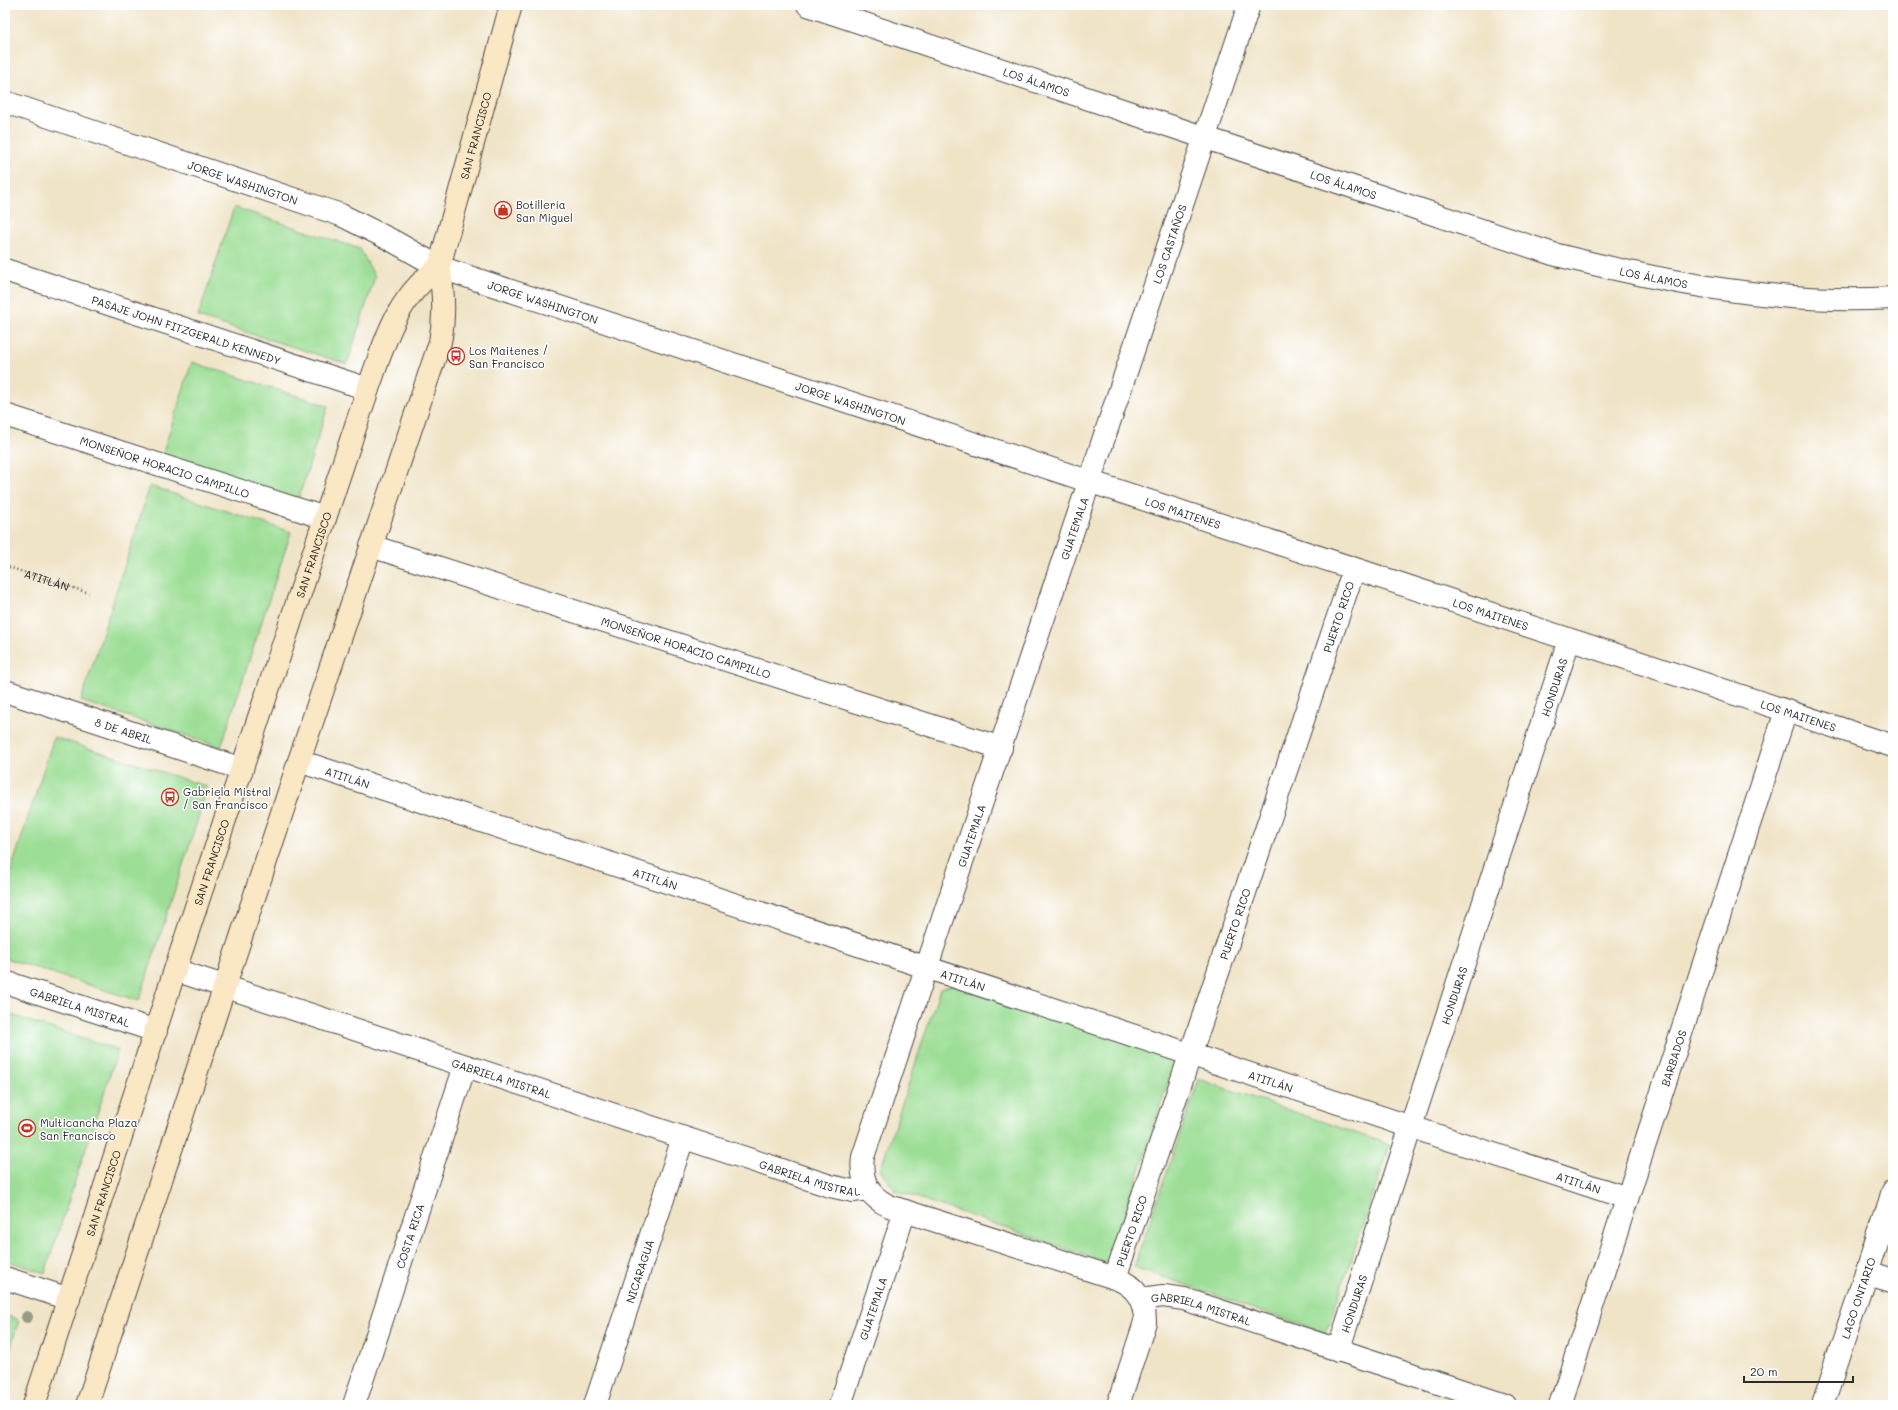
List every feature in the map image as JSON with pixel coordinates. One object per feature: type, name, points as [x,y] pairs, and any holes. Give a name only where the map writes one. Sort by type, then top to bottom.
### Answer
[{"type":"main road","name":"SAN FRANCISCO","points":[[87,1405],[224,986],[440,342],[444,307],[443,287],[439,267],[511,5]]},
{"type":"main road","name":"SAN FRANCISCO","points":[[34,1405],[175,970],[368,389],[392,324],[402,305],[415,288],[439,267]]},
{"type":"street","name":"LOS ÁLAMOS","points":[[808,5],[1553,254],[1683,284],[1749,293],[1863,300],[1893,298]]},
{"type":"street","name":"LOS CASTAÑOS","points":[[1089,481],[1249,5]]},
{"type":"street","name":"JORGE WASHINGTON","points":[[5,102],[341,215],[394,240],[439,267],[1089,481]]},
{"type":"street","name":"PASAJE JOHN FITZGERALD KENNEDY","points":[[5,270],[368,389]]},
{"type":"street","name":"MONSEÑOR HORACIO CAMPILLO","points":[[5,415],[325,518]]},
{"type":"street","name":"LOS MAITENES","points":[[1089,481],[1893,746]]},
{"type":"street","name":"GUATEMALA","points":[[868,1189],[863,1179],[862,1168],[864,1157],[1089,481]]},
{"type":"street","name":"MONSEÑOR HORACIO CAMPILLO","points":[[371,546],[1001,748]]},
{"type":"street","name":"PUERTO RICO","points":[[1115,1278],[1354,569]]},
{"type":"street","name":"HONDURAS","points":[[1338,1351],[1569,640]]},
{"type":"street","name":"8 DE ABRIL","points":[[5,691],[242,769]]},
{"type":"street","name":"BARBADOS","points":[[1560,1405],[1786,711]]},
{"type":"street","name":"ATITLÁN","points":[[299,761],[1627,1198]]},
{"type":"street","name":"GABRIELA MISTRAL","points":[[175,970],[830,1186],[853,1191],[868,1189],[881,1202],[904,1211],[1126,1282],[1142,1299],[1163,1296],[1184,1299],[1505,1405]]},
{"type":"street","name":"GABRIELA MISTRAL","points":[[5,982],[156,1031]]},
{"type":"street","name":"COSTA RICA","points":[[354,1405],[465,1066]]},
{"type":"street","name":"NICARAGUA","points":[[595,1405],[683,1138]]},
{"type":"street","name":"LAGO ONTARIO","points":[[1822,1405],[1893,1192]]},
{"type":"street","name":"GUATEMALA","points":[[840,1405],[904,1211]]},
{"type":"street","points":[[1866,1273],[1893,1281]]},
{"type":"street","points":[[5,1278],[69,1299]]},
{"type":"street","points":[[1118,1405],[1145,1322],[1145,1310],[1142,1299]]},
{"type":"path","name":"ATITLÁN","points":[[5,566],[89,593]]},
{"type":"green space","points":[[234,207],[360,249],[375,277],[347,364],[198,317]]},
{"type":"green space","points":[[192,362],[328,406],[296,506],[160,461]]},
{"type":"green space","points":[[150,486],[291,532],[221,747],[81,701]]},
{"type":"green space","points":[[54,737],[208,787],[139,1001],[5,958],[5,889]]},
{"type":"green space","points":[[955,984],[1175,1059],[1110,1264],[895,1190],[880,1170],[940,989]]},
{"type":"green space","points":[[5,1013],[118,1050],[45,1273],[5,1260]]},
{"type":"green space","points":[[1199,1079],[1390,1145],[1326,1333],[1134,1267]]},
{"type":"green space","points":[[5,1315],[19,1320],[5,1366]]},
{"type":"place","name":"Botillería San Miguel","points":[[503,210]]},
{"type":"place","name":"Los Maitenes / San Francisco","points":[[456,356]]},
{"type":"place","name":"Gabriela Mistral / San Francisco","points":[[170,797]]},
{"type":"place","name":"Multicancha Plaza San Francisco","points":[[27,1128]]}]
